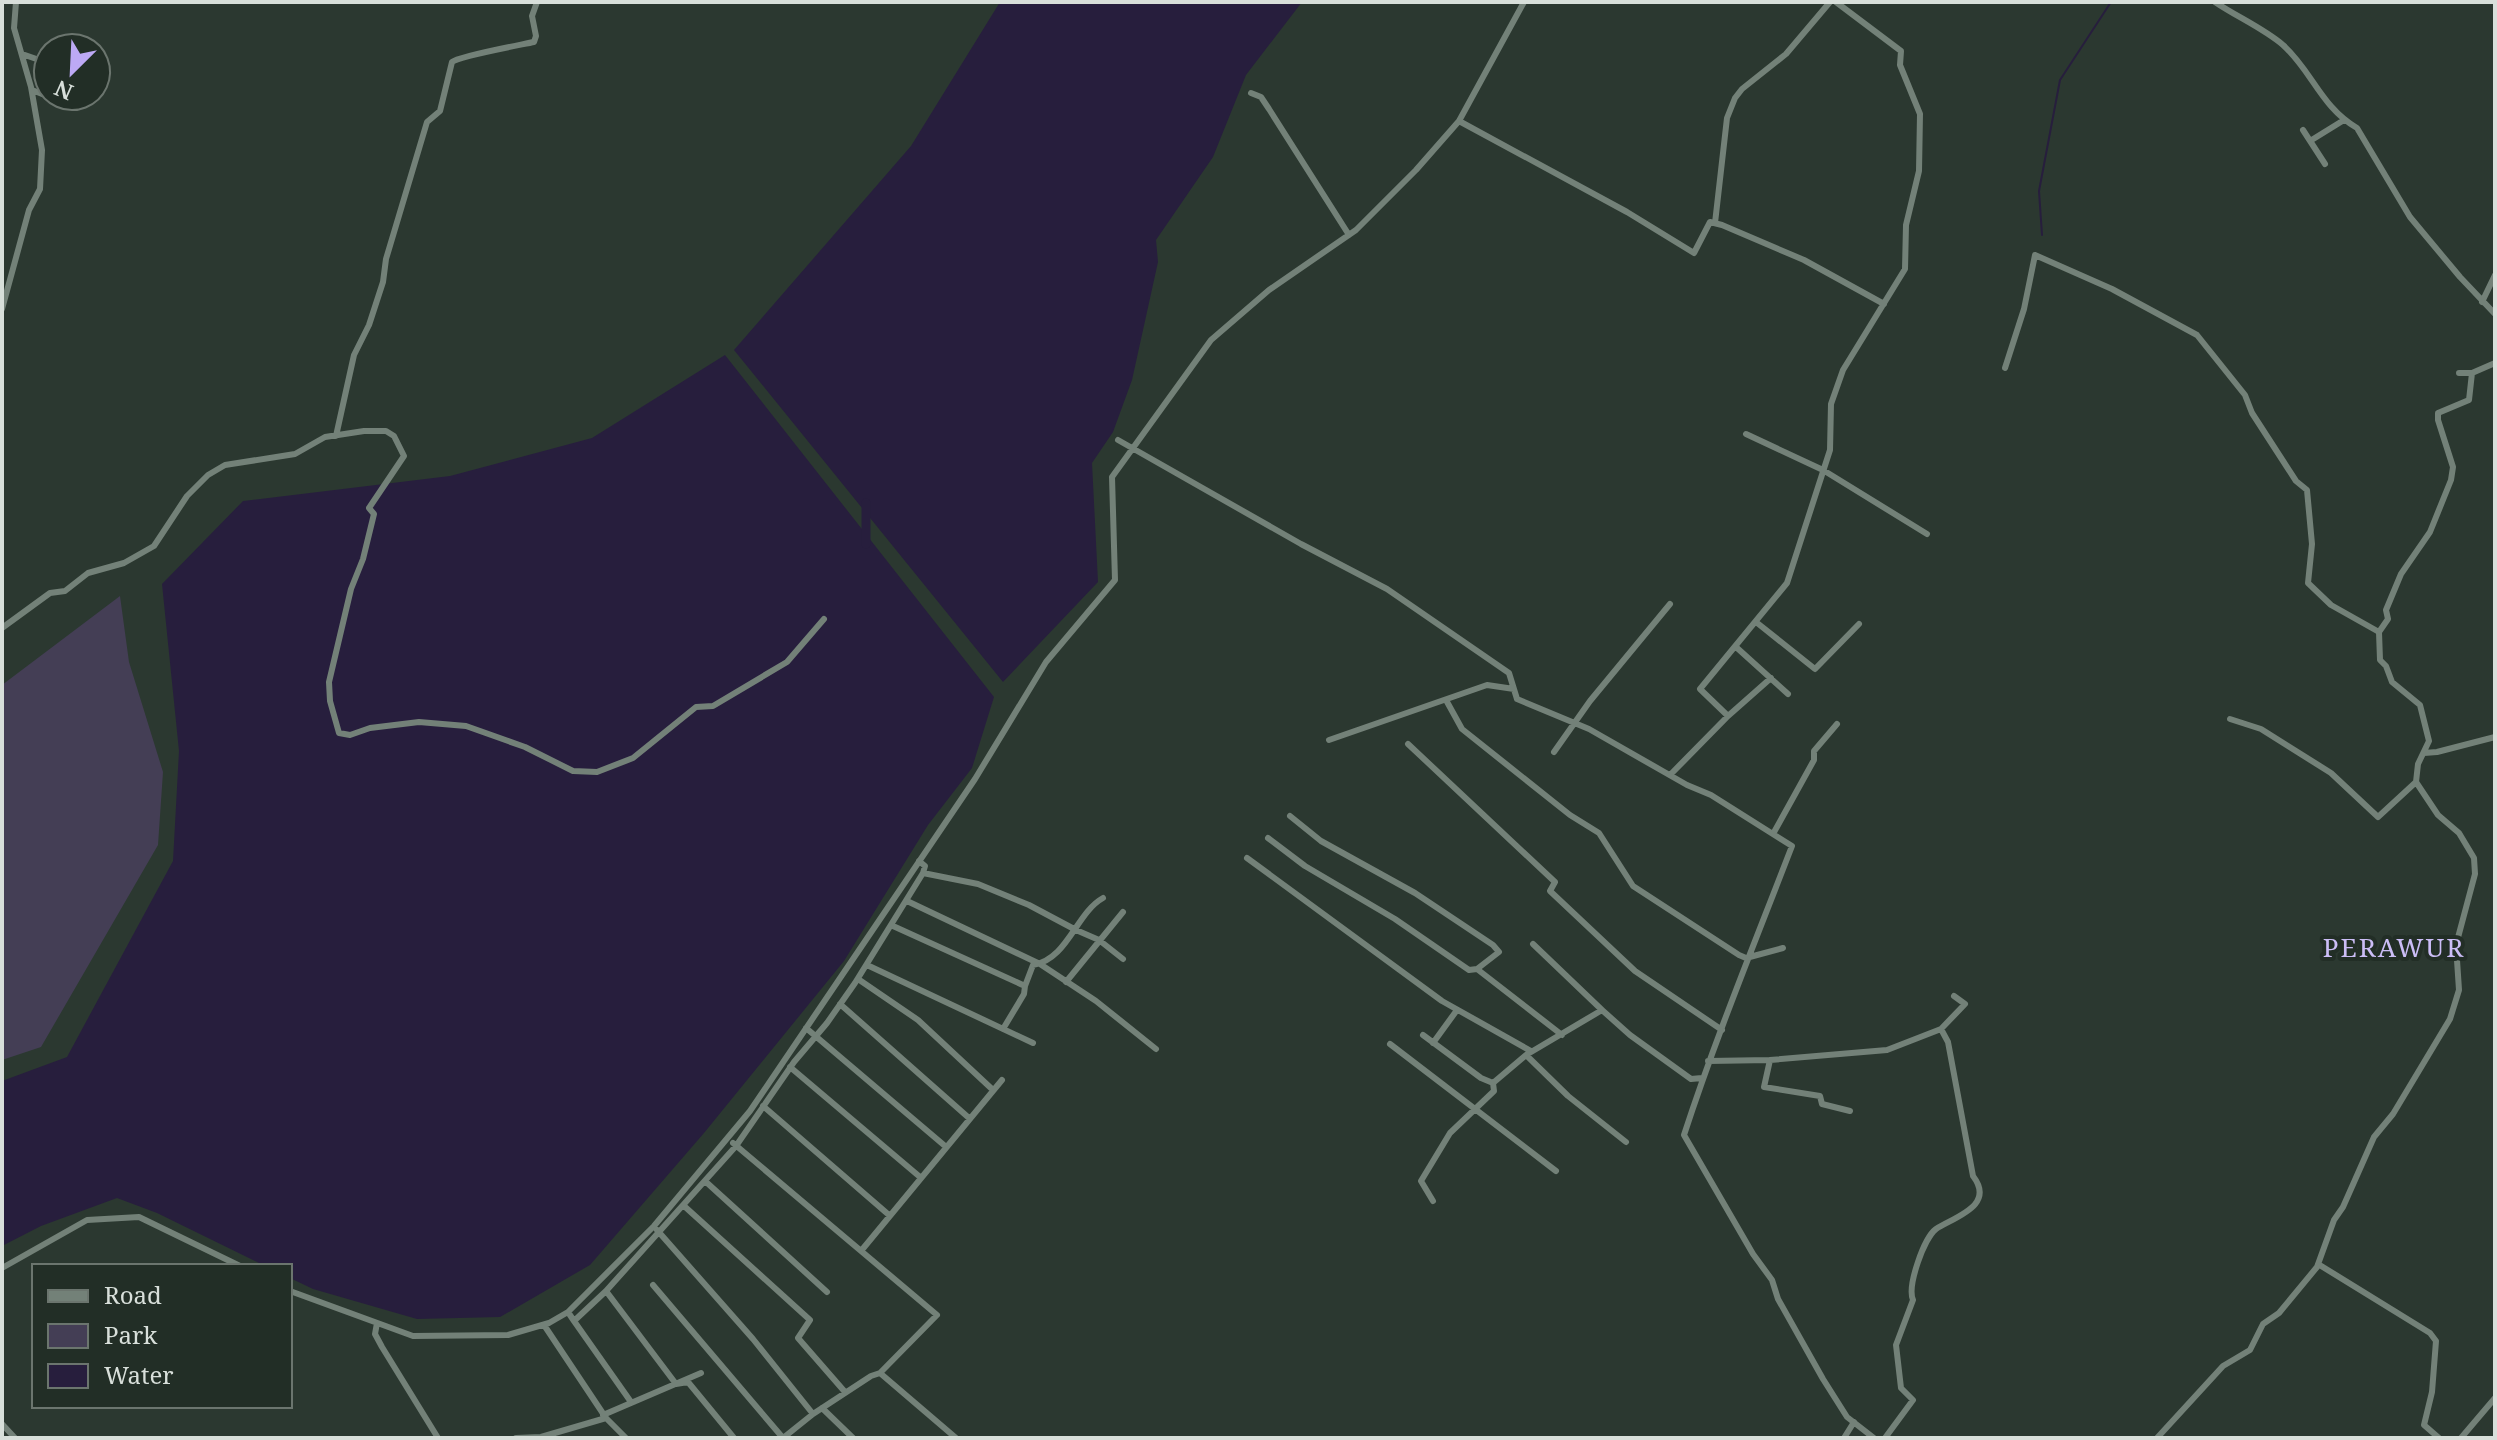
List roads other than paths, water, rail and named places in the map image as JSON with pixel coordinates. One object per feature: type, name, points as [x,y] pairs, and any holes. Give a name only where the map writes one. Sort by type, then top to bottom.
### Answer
[{"type":"street","points":[[16,2],[14,28],[32,90]]},
{"type":"street","points":[[336,436],[354,355],[369,325],[427,122],[440,111],[452,62],[458,57],[486,54],[534,42],[536,36],[531,24],[537,2]]},
{"type":"street","points":[[574,1321],[606,1291],[750,1111],[975,779],[1046,662],[1115,580],[1112,477],[1211,340],[1269,290],[1349,235],[1416,170],[1459,121],[1524,2]]},
{"type":"street","points":[[1715,223],[1727,118],[1735,98],[1786,54],[1833,2],[1901,51],[1900,65],[1920,114],[1919,171],[1906,225],[1905,269],[1843,370],[1831,404],[1830,450],[1787,583],[1700,689],[1728,716]]},
{"type":"street","points":[[2215,2],[2283,46],[2302,66],[2318,93],[2344,120],[2357,128],[2410,217],[2495,314]]},
{"type":"street","points":[[22,54],[32,57]]},
{"type":"street","points":[[1251,93],[1261,97],[1349,235]]},
{"type":"street","points":[[2,309],[29,210],[40,189],[42,150],[36,112]]},
{"type":"street","points":[[2310,141],[2344,120]]},
{"type":"street","points":[[1459,121],[1627,212],[1694,253],[1710,222],[1715,223],[1804,260],[1884,304]]},
{"type":"street","points":[[2303,130],[2325,164]]},
{"type":"street","points":[[2005,368],[2024,309],[2035,255],[2112,289],[2197,335],[2245,395],[2252,413],[2296,481],[2307,490],[2312,544],[2308,583],[2331,605],[2379,632]]},
{"type":"street","points":[[2482,302],[2495,275]]},
{"type":"street","points":[[2459,373],[2472,373],[2495,363]]},
{"type":"street","points":[[2230,719],[2261,729],[2331,773],[2378,817],[2416,782],[2429,741],[2420,705],[2392,682],[2380,660],[2379,632],[2388,619],[2386,610],[2401,574],[2430,532],[2451,480],[2453,467],[2438,413],[2469,400],[2472,373]]},
{"type":"street","points":[[2,628],[50,593],[65,591],[88,573],[124,563],[154,546],[187,496],[208,475],[225,465],[295,454],[325,437],[364,431],[386,431],[394,436],[404,456],[369,508],[374,514],[363,559],[351,589],[329,682],[330,701],[339,733],[350,735],[370,728],[419,722],[466,726],[525,747],[573,771],[597,772],[633,758],[696,707],[713,706],[787,662],[824,619]]},
{"type":"street","points":[[1746,434],[1823,470],[1927,534]]},
{"type":"street","points":[[1118,440],[1387,589],[1509,673],[1517,699],[1574,723],[1671,774],[1792,846],[1746,958],[1684,1135],[1753,1254],[1772,1280],[1778,1299],[1823,1379],[1847,1417],[1874,1438]]},
{"type":"street","points":[[1554,752],[1670,604]]},
{"type":"street","points":[[1756,622],[1815,669],[1859,624]]},
{"type":"street","points":[[1736,647],[1788,694]]},
{"type":"street","points":[[1671,774],[1771,678]]},
{"type":"street","points":[[1329,740],[1487,685],[1514,689]]},
{"type":"street","points":[[1446,700],[1462,729],[1570,815],[1599,833],[1633,886],[1746,958],[1783,948]]},
{"type":"street","points":[[1773,834],[1814,760],[1814,751],[1837,724]]},
{"type":"street","points":[[2424,753],[2495,737]]},
{"type":"street","points":[[1408,744],[1555,882],[1550,891],[1573,915],[1635,971],[1722,1030]]},
{"type":"street","points":[[2157,1438],[2223,1366],[2250,1350],[2263,1324],[2279,1313],[2318,1264],[2334,1220],[2343,1207],[2374,1137],[2393,1114],[2450,1019],[2459,990],[2456,945],[2475,874],[2474,858],[2459,833],[2438,815],[2416,782]]},
{"type":"street","points":[[1268,838],[1305,866],[1395,919],[1469,970],[1477,969],[1499,952],[1415,893],[1321,841],[1290,816]]},
{"type":"street","points":[[1247,858],[1457,1010],[1528,1053],[1568,1096],[1626,1142]]},
{"type":"street","points":[[292,1292],[413,1336],[508,1335],[544,1325],[568,1312],[683,1205],[736,1146],[893,926],[923,873],[925,866],[919,861]]},
{"type":"street","points":[[923,873],[978,884],[1029,905],[1099,940],[1123,959]]},
{"type":"street","points":[[1003,1029],[1024,994],[1033,965],[1040,964],[1076,930],[1093,903],[1103,898]]},
{"type":"street","points":[[907,901],[1040,964],[1096,1001],[1156,1049]]},
{"type":"street","points":[[1066,982],[1123,912]]},
{"type":"street","points":[[893,926],[1025,986]]},
{"type":"street","points":[[1533,944],[1630,1035],[1691,1079],[1702,1078]]},
{"type":"street","points":[[867,965],[1033,1043]]},
{"type":"street","points":[[1477,969],[1562,1035]]},
{"type":"street","points":[[858,979],[918,1020],[993,1090]]},
{"type":"street","points":[[1708,1061],[1770,1060],[1887,1050],[1941,1029],[1965,1004],[1954,996]]},
{"type":"street","points":[[840,1004],[969,1118]]},
{"type":"street","points":[[1433,1043],[1457,1010]]},
{"type":"street","points":[[1493,1083],[1528,1053],[1602,1010]]},
{"type":"street","points":[[806,1028],[945,1146]]},
{"type":"street","points":[[1885,1438],[1913,1400],[1901,1388],[1896,1345],[1913,1300],[1910,1293],[1916,1267],[1933,1231],[1972,1209],[1978,1201],[1978,1183],[1973,1176],[1948,1042],[1941,1029]]},
{"type":"street","points":[[1423,1035],[1481,1078],[1493,1083]]},
{"type":"street","points":[[1390,1044],[1556,1171]]},
{"type":"street","points":[[1770,1060],[1764,1087],[1820,1096],[1822,1104],[1850,1111]]},
{"type":"street","points":[[790,1067],[920,1177]]},
{"type":"street","points":[[861,1251],[1002,1080]]},
{"type":"street","points":[[1433,1201],[1421,1181],[1450,1133],[1494,1091],[1493,1083]]},
{"type":"street","points":[[763,1106],[889,1215]]},
{"type":"street","points":[[653,1285],[788,1437],[813,1414],[880,1373],[937,1315],[727,1138]]},
{"type":"street","points":[[705,1181],[827,1292]]},
{"type":"street","points":[[683,1205],[810,1320],[798,1338],[845,1392]]},
{"type":"street","points":[[2,1268],[87,1220],[139,1217],[236,1264]]},
{"type":"street","points":[[656,1229],[753,1339],[813,1414]]},
{"type":"street","points":[[2318,1264],[2430,1333],[2436,1341],[2432,1392],[2424,1425],[2439,1438]]},
{"type":"street","points":[[606,1291],[676,1384]]},
{"type":"street","points":[[568,1312],[631,1402]]},
{"type":"street","points":[[377,1323],[375,1334],[438,1438]]},
{"type":"street","points":[[544,1325],[604,1416],[626,1438]]},
{"type":"street","points":[[516,1438],[551,1436],[701,1373]]},
{"type":"street","points":[[880,1373],[956,1438]]},
{"type":"street","points":[[676,1384],[688,1382],[734,1438]]},
{"type":"street","points":[[2461,1438],[2495,1398]]},
{"type":"street","points":[[822,1408],[853,1438]]},
{"type":"street","points":[[1844,1438],[1854,1422]]},
{"type":"street","points":[[2,1424],[15,1438]]},
{"type":"water","points":[[1000,2],[1302,2],[1246,75],[1213,157],[1156,240],[1158,262],[1132,380],[1113,432],[1092,463],[1098,582],[1003,682],[734,350],[911,146]]},
{"type":"water","points":[[725,355],[994,697],[972,768],[928,825],[844,961],[704,1133],[590,1265],[500,1317],[417,1319],[313,1289],[292,1279],[292,1264],[261,1264],[157,1213],[117,1198],[41,1226],[2,1246],[2,1081],[67,1057],[173,861],[179,751],[162,584],[243,501],[450,476],[592,438]]},
{"type":"waterway","points":[[2042,235],[2039,191],[2060,80],[2111,2]]},
{"type":"waterway","points":[[866,503],[866,544]]},
{"type":"district","name":"PERAWUR","points":[[2394,948]]}]
